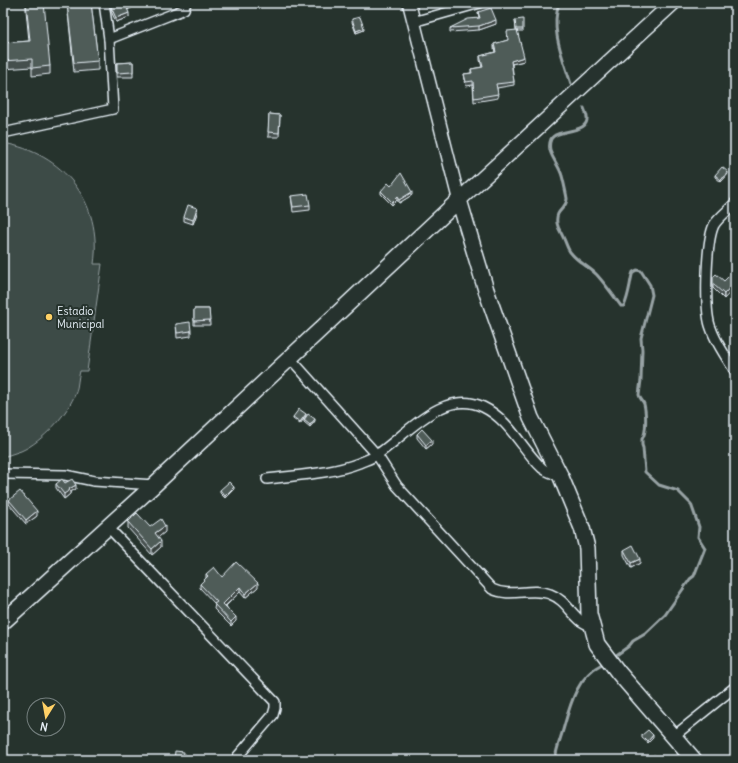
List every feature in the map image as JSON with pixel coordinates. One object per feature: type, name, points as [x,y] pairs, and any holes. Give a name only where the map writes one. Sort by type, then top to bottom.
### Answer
[{"type":"highway","points":[[3,622],[154,485],[459,200],[486,290],[531,418],[561,477],[576,513],[587,548],[589,614],[597,644],[618,672],[694,760]]},
{"type":"main road","points":[[409,3],[459,200],[673,3]]},
{"type":"street","points":[[3,133],[112,109],[109,39],[104,3]]},
{"type":"street","points":[[109,39],[180,11],[184,9],[186,3]]},
{"type":"street","points":[[413,22],[480,3]]},
{"type":"street","points":[[735,203],[715,224],[712,232],[709,246],[707,283],[708,318],[710,327],[716,340],[735,371]]},
{"type":"street","points":[[290,358],[377,455],[397,486],[492,589],[504,593],[525,591],[550,594],[564,602],[581,621],[592,627]]},
{"type":"street","points":[[267,479],[332,470],[358,464],[377,455],[439,408],[451,404],[467,403],[482,406],[496,415],[510,428],[543,469],[561,477]]},
{"type":"street","points":[[3,474],[65,475],[94,481],[154,485]]},
{"type":"street","points":[[108,527],[274,702],[275,708],[273,714],[236,760]]},
{"type":"street","points":[[674,736],[735,687]]},
{"type":"shaded area","name":"Estadio Municipal","points":[[3,143],[25,149],[44,157],[61,169],[74,184],[85,201],[92,220],[95,241],[94,264],[102,264],[87,371],[80,371],[77,390],[72,400],[61,418],[46,434],[29,447],[3,457]]},
{"type":"building","points":[[26,3],[44,3],[50,66],[32,68],[32,59],[3,61],[3,43],[30,41]]},
{"type":"building","points":[[67,3],[91,3],[98,61],[74,63]]},
{"type":"building","points":[[112,3],[133,3],[126,6],[129,13],[116,18],[111,7],[113,6]]},
{"type":"building","points":[[491,8],[496,20],[479,26],[450,28],[468,19],[480,18],[478,12]]},
{"type":"building","points":[[360,17],[364,28],[356,31],[352,19]]},
{"type":"building","points":[[523,19],[523,29],[516,29],[515,20]]},
{"type":"building","points":[[517,30],[524,57],[511,61],[514,82],[496,84],[498,94],[474,98],[473,81],[466,82],[464,74],[472,73],[471,69],[483,67],[480,56],[496,52],[494,44],[508,40],[507,31]]},
{"type":"building","points":[[133,62],[133,72],[117,73],[117,63]]},
{"type":"building","points":[[269,114],[280,115],[279,133],[268,132]]},
{"type":"building","points":[[722,167],[728,172],[721,180],[715,175]]},
{"type":"building","points":[[401,173],[412,192],[399,200],[397,197],[392,202],[381,191],[388,183],[391,186]]},
{"type":"building","points":[[308,194],[310,205],[293,207],[291,196]]},
{"type":"building","points":[[188,205],[197,208],[193,220],[184,217]]},
{"type":"building","points":[[732,273],[735,276],[735,282],[724,294],[713,284],[713,277],[716,274],[724,281]]},
{"type":"building","points":[[194,309],[209,309],[210,320],[194,321]]},
{"type":"building","points":[[190,322],[191,331],[177,333],[176,324]]},
{"type":"building","points":[[299,409],[306,414],[300,422],[293,417]]},
{"type":"building","points":[[308,414],[315,419],[310,425],[304,420]]},
{"type":"building","points":[[422,429],[432,440],[426,445],[417,434]]},
{"type":"building","points":[[62,479],[65,483],[72,479],[76,485],[64,494],[56,484]]},
{"type":"building","points":[[229,482],[234,487],[225,496],[220,490]]},
{"type":"building","points":[[20,491],[37,511],[26,520],[9,500]]},
{"type":"building","points":[[137,513],[150,527],[161,519],[165,526],[155,533],[161,541],[152,549],[128,522]]},
{"type":"building","points":[[633,545],[640,559],[631,563],[624,550]]},
{"type":"building","points":[[236,562],[258,583],[245,594],[240,587],[223,604],[236,617],[231,622],[214,604],[217,602],[200,584],[208,576],[206,574],[214,567],[222,577]]},
{"type":"building","points":[[648,730],[653,735],[648,741],[642,735]]},
{"type":"building","points":[[175,751],[184,752],[183,760],[174,760]]},
{"type":"building","points":[[655,755],[656,760],[640,760],[640,758]]},
{"type":"waterway","points":[[559,3],[556,23],[557,34],[561,54],[571,84]]},
{"type":"waterway","points":[[584,108],[587,117],[585,124],[576,130],[558,134],[551,139],[551,153],[562,176],[567,199],[565,205],[559,212],[557,225],[570,251],[577,259],[597,275],[621,306],[624,306],[625,304],[633,272],[637,270],[641,271],[650,285],[652,295],[641,338],[641,380],[639,395],[644,404],[646,422],[644,436],[642,439],[645,472],[659,485],[678,491],[691,504],[699,527],[698,537],[705,548],[694,576],[690,579],[665,615],[645,634],[633,641],[629,646],[615,656]]},
{"type":"waterway","points":[[555,760],[557,749],[576,692],[586,676],[593,669],[602,664]]},
{"type":"place","name":"Estadio Municipal","points":[[49,317]]}]
